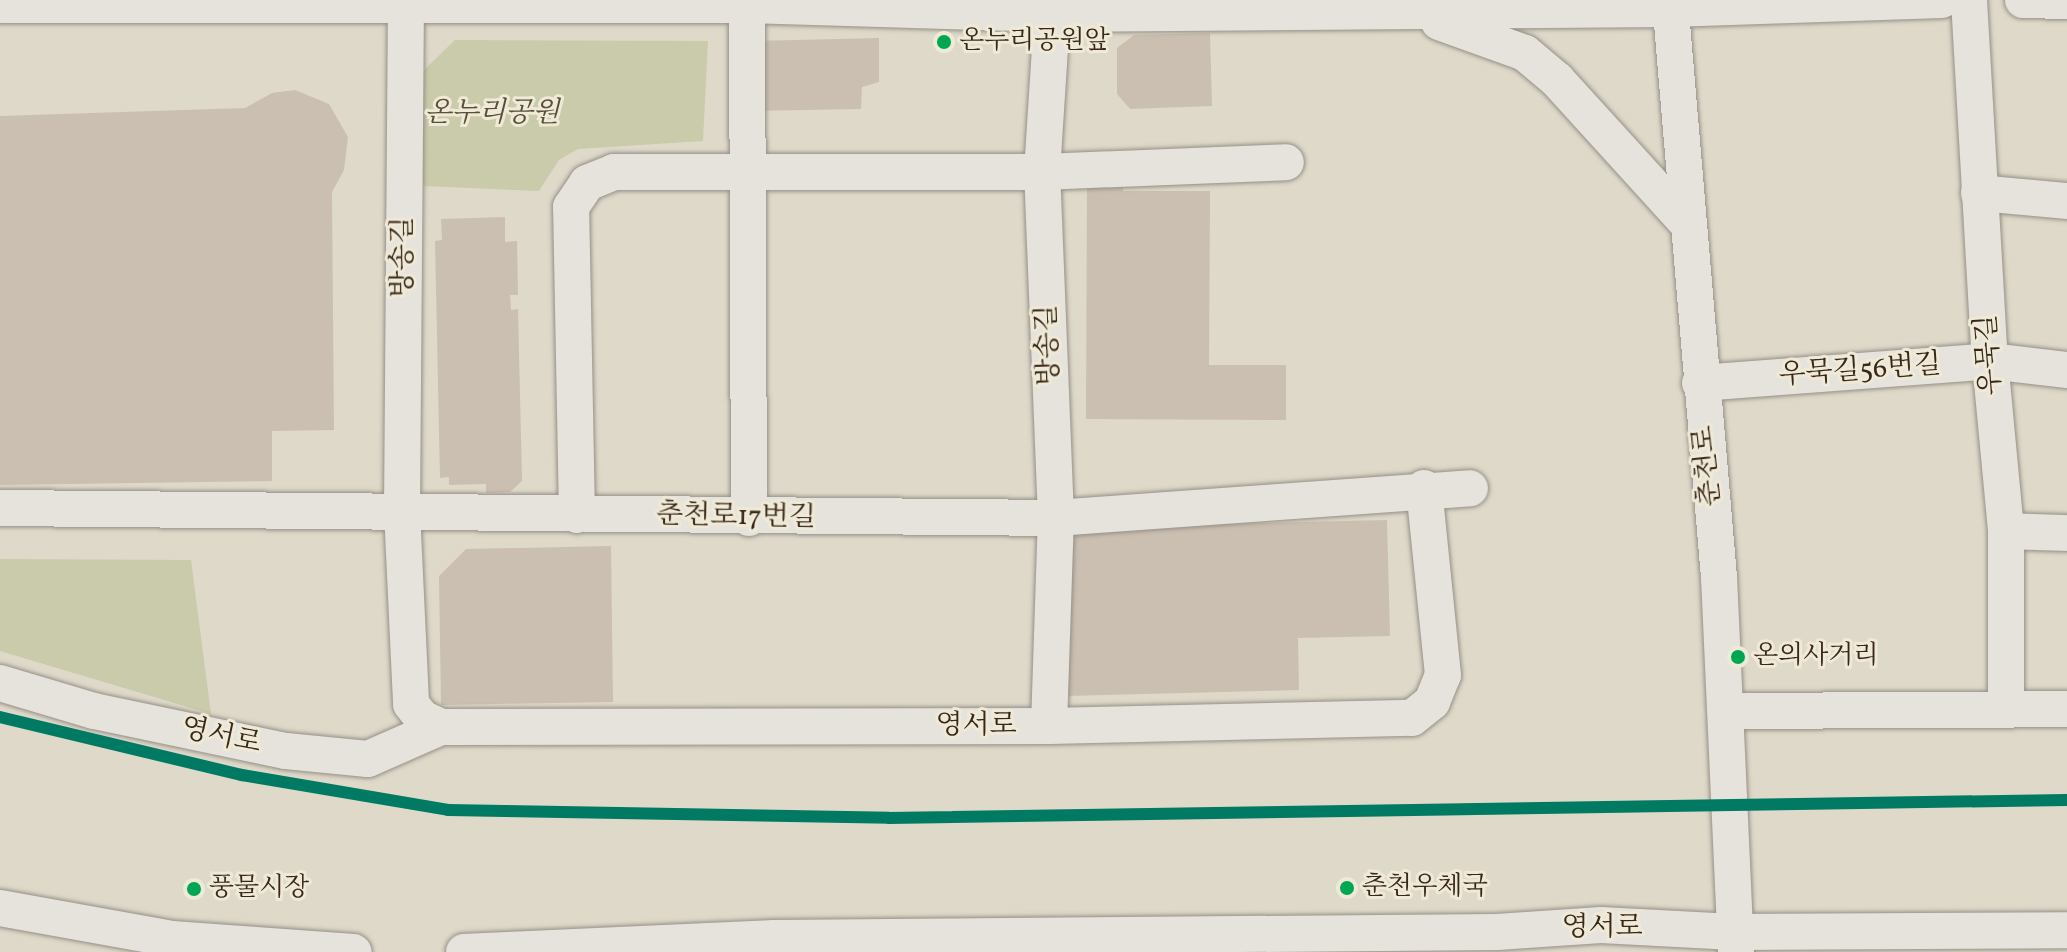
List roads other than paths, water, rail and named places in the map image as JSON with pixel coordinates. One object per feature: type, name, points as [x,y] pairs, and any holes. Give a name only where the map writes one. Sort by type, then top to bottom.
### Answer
[{"type":"street","points":[[0,5],[406,2],[1403,12],[1483,5],[1942,0]]},
{"type":"street","name":"우묵길","points":[[1969,0],[1990,361],[2006,531],[2006,710]]},
{"type":"street","points":[[2023,0],[2067,1]]},
{"type":"street","name":"방송길","points":[[402,511],[406,2]]},
{"type":"street","points":[[747,5],[749,518]]},
{"type":"street","name":"춘천로","points":[[1670,5],[1728,711],[1735,942]]},
{"type":"street","name":"방송길","points":[[1049,726],[1056,518],[1042,172],[1053,7]]},
{"type":"street","points":[[1403,12],[1525,53],[1557,80],[1688,224]]},
{"type":"street","points":[[577,515],[571,207],[587,183],[614,172],[1042,172],[1286,162]]},
{"type":"street","points":[[1979,193],[2067,201]]},
{"type":"street","name":"우묵길56번길","points":[[1700,383],[1990,361],[2067,370]]},
{"type":"street","name":"춘천로17번길","points":[[0,508],[749,518],[1056,518],[1424,488],[1470,488]]},
{"type":"street","name":"영서로","points":[[0,683],[94,711],[300,752],[368,759],[441,727],[1049,726],[1412,718],[1432,702],[1443,675],[1424,488]]},
{"type":"street","points":[[402,511],[411,704],[422,718],[441,727]]},
{"type":"street","points":[[2006,531],[2067,533]]},
{"type":"street","points":[[1728,711],[2067,709]]},
{"type":"street","points":[[0,908],[172,939],[354,952]]},
{"type":"street","name":"영서로","points":[[464,952],[774,938],[1498,942],[1601,925],[1735,942],[2027,941],[2067,930]]},
{"type":"place","name":"온누리공원앞","points":[[944,42]]},
{"type":"place","name":"온의사거리","points":[[1738,657]]},
{"type":"place","name":"춘천우체국","points":[[1347,888]]},
{"type":"place","name":"풍물시장","points":[[194,889]]},
{"type":"park label","name":"온누리공원","points":[[492,114]]}]
